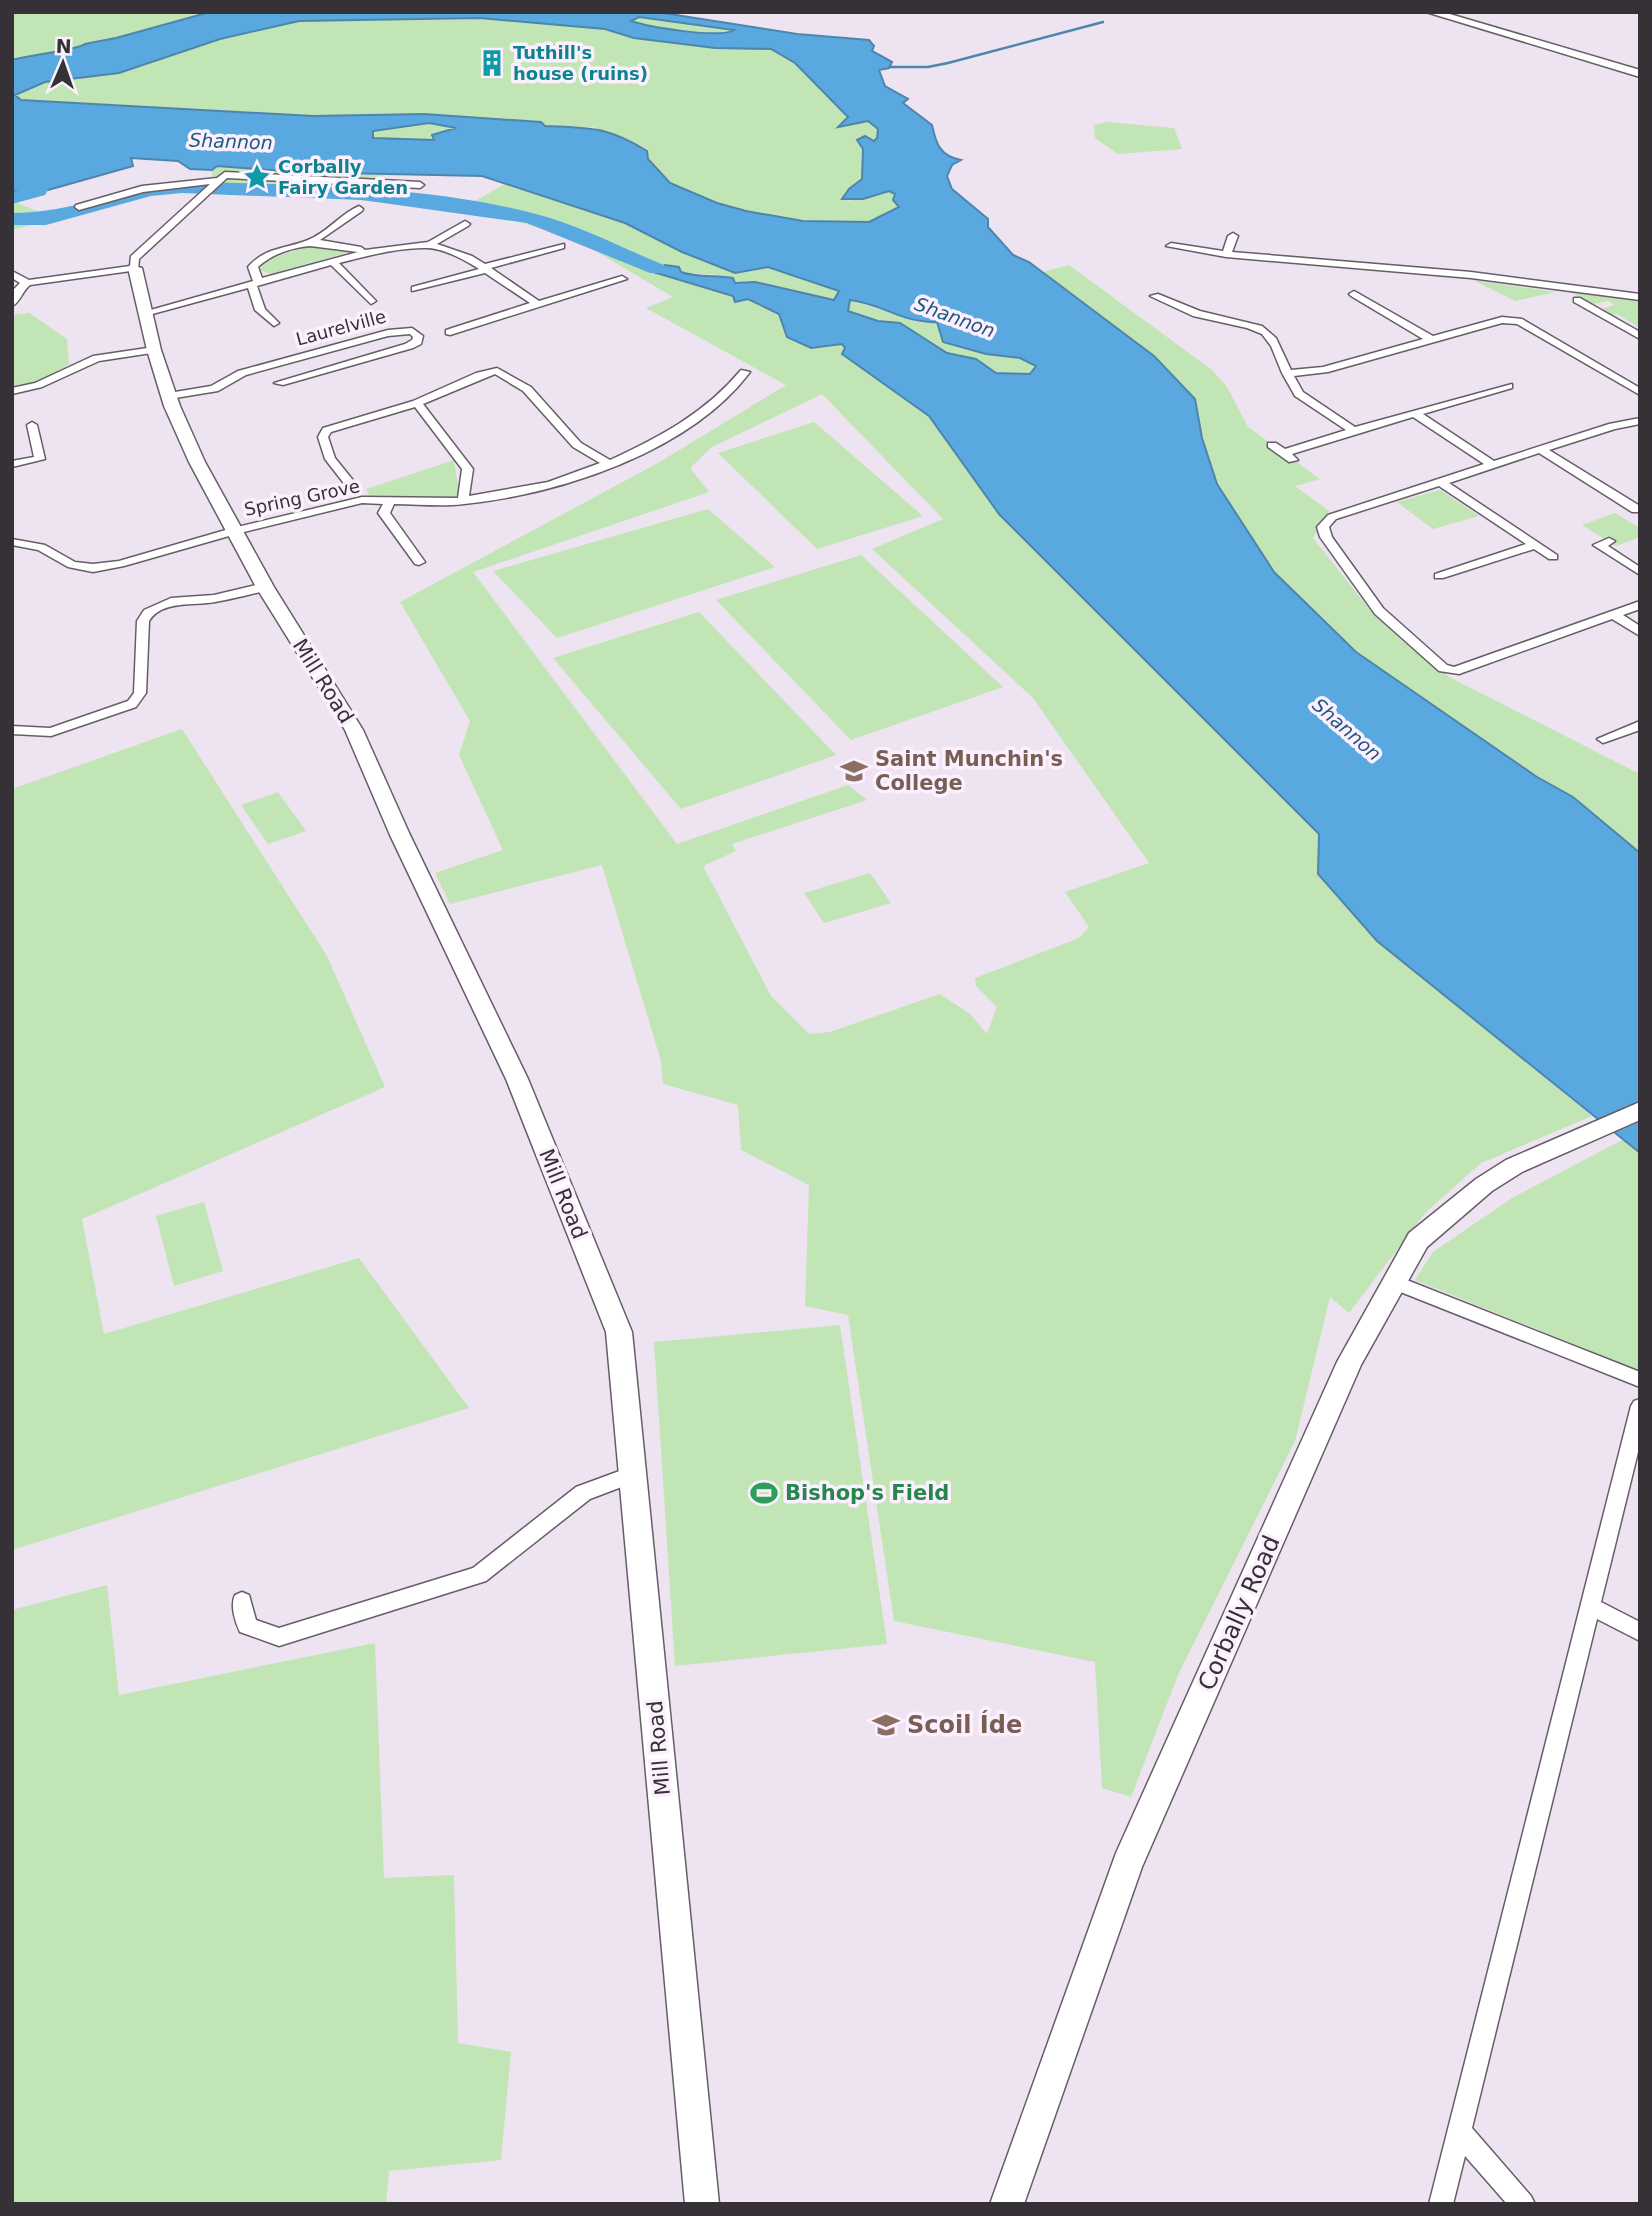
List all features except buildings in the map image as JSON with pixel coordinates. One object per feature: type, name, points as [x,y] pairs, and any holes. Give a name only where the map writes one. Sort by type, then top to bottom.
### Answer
[{"type":"street","points":[[1432,12],[1640,74]]},
{"type":"street","points":[[12,303],[18,289],[27,283],[135,268],[134,258],[225,175],[420,185]]},
{"type":"street","points":[[79,207],[142,189],[221,180]]},
{"type":"street","points":[[274,323],[260,310],[253,267],[258,260],[310,243],[359,209]]},
{"type":"street","points":[[145,313],[332,261],[370,252],[430,245],[465,224]]},
{"type":"street","points":[[1226,254],[1233,236]]},
{"type":"street","points":[[310,243],[370,252]]},
{"type":"street","points":[[430,245],[468,258],[538,304]]},
{"type":"street","points":[[415,289],[561,246]]},
{"type":"street","points":[[1171,246],[1226,254],[1471,275],[1640,297]]},
{"type":"street","points":[[332,261],[371,301]]},
{"type":"street","name":"Mill Road","points":[[135,268],[154,350],[169,396],[197,462],[265,587],[354,730],[517,1079],[619,1332],[702,2204]]},
{"type":"street","points":[[12,274],[27,283]]},
{"type":"street","points":[[450,332],[622,279]]},
{"type":"street","points":[[1354,294],[1430,339]]},
{"type":"street","points":[[1155,296],[1184,311],[1261,327],[1278,347],[1287,373],[1299,394],[1354,431]]},
{"type":"street","points":[[1577,300],[1640,335]]},
{"type":"street","points":[[1287,373],[1324,370],[1502,320],[1519,321],[1640,392]]},
{"type":"street","name":"Laurelville","points":[[169,396],[214,389],[242,373],[400,330],[412,331],[418,336],[417,342],[409,346],[279,383]]},
{"type":"street","points":[[12,391],[38,386],[85,362],[154,350]]},
{"type":"street","points":[[351,484],[330,459],[323,437],[327,430],[416,403],[480,375],[497,372],[527,389],[576,445],[609,464]]},
{"type":"street","name":"Spring Grove","points":[[12,542],[41,547],[72,565],[93,568],[120,564],[233,531],[362,500],[463,501],[550,485],[609,464],[670,436],[728,396],[745,372]]},
{"type":"street","points":[[1284,453],[1508,386]]},
{"type":"street","points":[[416,403],[468,469],[463,501]]},
{"type":"street","points":[[1415,414],[1492,465]]},
{"type":"street","points":[[1640,421],[1540,449],[1332,517],[1323,527],[1326,537],[1379,611],[1443,668],[1455,671],[1640,605]]},
{"type":"street","points":[[12,464],[40,459],[32,425]]},
{"type":"street","points":[[1272,445],[1295,461]]},
{"type":"street","points":[[1540,449],[1634,511]]},
{"type":"street","points":[[1442,483],[1553,557]]},
{"type":"street","points":[[390,500],[384,513],[419,562]]},
{"type":"street","points":[[1609,541],[1599,545],[1640,572]]},
{"type":"street","points":[[1439,576],[1535,545]]},
{"type":"street","points":[[13,733],[51,732],[132,704],[139,693],[143,621],[158,606],[214,599],[265,587]]},
{"type":"street","points":[[1613,614],[1640,632]]},
{"type":"street","points":[[1603,739],[1640,725]]},
{"type":"street","name":"Corbally Road","points":[[1007,2204],[1127,1864],[1350,1362],[1418,1240],[1484,1185],[1514,1166],[1640,1110]]},
{"type":"street","points":[[1394,1282],[1640,1380]]},
{"type":"street","points":[[1441,2204],[1640,1406]]},
{"type":"street","points":[[242,1601],[247,1626],[279,1637],[479,1575],[583,1493],[632,1474]]},
{"type":"street","points":[[1590,1606],[1640,1632]]},
{"type":"street","points":[[1459,2132],[1523,2204]]},
{"type":"green space","points":[[12,12],[210,12],[85,44],[82,48],[12,59]]},
{"type":"green space","points":[[639,17],[735,30],[699,33],[630,21]]},
{"type":"green space","points":[[480,18],[605,29],[634,38],[715,48],[771,49],[795,63],[848,118],[838,125],[868,121],[878,129],[877,138],[863,149],[862,179],[849,189],[848,201],[889,191],[895,194],[900,207],[869,222],[803,221],[746,211],[717,203],[670,183],[648,159],[593,127],[545,126],[541,122],[424,114],[313,116],[21,100],[15,94],[45,82],[119,73],[220,39],[299,21]]},
{"type":"green space","points":[[1107,122],[1174,128],[1182,149],[1118,154],[1095,138],[1094,125]]},
{"type":"green space","points":[[429,123],[457,128],[432,136],[434,140],[373,139],[373,131]]},
{"type":"green space","points":[[216,166],[385,173],[373,188],[470,204],[505,184],[625,223],[682,252],[734,273],[768,267],[840,291],[834,300],[755,282],[735,283],[717,275],[654,271],[733,296],[735,302],[748,299],[779,314],[787,337],[810,348],[842,344],[846,348],[842,354],[929,416],[999,514],[1319,835],[1318,874],[1377,941],[1592,1116],[1481,1163],[1425,1213],[1349,1313],[1330,1297],[1295,1441],[1178,1675],[1131,1797],[1102,1788],[1095,1662],[894,1621],[848,1315],[805,1306],[809,1185],[741,1150],[738,1105],[663,1084],[661,1061],[602,865],[450,904],[435,873],[503,850],[459,755],[470,721],[400,602],[658,463],[786,385],[646,308],[673,297],[577,240],[516,221],[398,204],[279,192],[203,190],[213,182],[212,170]],"holes":[[[822,394],[943,519],[872,549],[1033,698],[1149,863],[1065,892],[1089,927],[1079,938],[975,978],[976,986],[997,1007],[987,1034],[970,1014],[940,994],[830,1032],[809,1034],[771,996],[703,866],[736,851],[732,844],[867,800],[848,785],[677,844],[473,572],[709,492],[690,468],[712,447]]]},
{"type":"green space","points":[[12,191],[41,192],[18,203],[55,219],[12,230]]},
{"type":"green space","points":[[307,247],[349,252],[271,274],[260,270],[264,260]]},
{"type":"green space","points":[[1069,265],[1212,370],[1227,387],[1248,427],[1320,479],[1295,486],[1329,511],[1313,538],[1370,610],[1404,642],[1449,677],[1640,774],[1640,853],[1573,797],[1537,777],[1356,652],[1274,572],[1217,484],[1202,438],[1195,399],[1043,272]]},
{"type":"green space","points":[[1473,280],[1556,292],[1515,301]]},
{"type":"green space","points":[[1568,291],[1640,300],[1640,328],[1617,314],[1611,316],[1604,312],[1604,308],[1615,305],[1608,301],[1593,304]]},
{"type":"green space","points":[[850,300],[921,323],[937,322],[986,354],[1020,358],[1036,366],[1030,375],[996,373],[976,359],[947,353],[900,323],[878,321],[848,311]]},
{"type":"green space","points":[[29,313],[67,339],[69,364],[34,384],[12,388],[12,315]]},
{"type":"green space","points":[[814,422],[923,516],[817,549],[718,453]]},
{"type":"green space","points":[[454,460],[459,492],[455,497],[370,497],[366,489]]},
{"type":"green space","points":[[1440,490],[1479,516],[1433,529],[1397,502]]},
{"type":"green space","points":[[708,509],[775,567],[557,638],[493,571]]},
{"type":"green space","points":[[1615,513],[1640,528],[1640,537],[1616,546],[1582,525]]},
{"type":"green space","points":[[861,555],[1003,687],[851,740],[716,600]]},
{"type":"green space","points":[[699,612],[836,755],[681,809],[553,658]]},
{"type":"green space","points":[[182,729],[327,956],[385,1087],[82,1219],[104,1334],[359,1258],[469,1408],[12,1550],[12,789]]},
{"type":"green space","points":[[278,792],[306,831],[268,844],[241,805]]},
{"type":"green space","points":[[870,873],[891,903],[824,923],[804,893]]},
{"type":"green space","points":[[1624,1139],[1640,1153],[1640,1371],[1415,1280],[1433,1252],[1512,1198]]},
{"type":"green space","points":[[204,1202],[223,1271],[174,1286],[156,1216]]},
{"type":"green space","name":"Bishop's Field","points":[[840,1325],[887,1644],[675,1666],[654,1342]]},
{"type":"green space","points":[[107,1585],[119,1695],[375,1643],[384,1878],[454,1875],[458,2043],[511,2052],[501,2160],[389,2171],[386,2204],[12,2204],[12,1610]]},
{"type":"water","name":"Shannon","points":[[210,12],[657,12],[797,34],[869,40],[874,46],[872,51],[892,62],[889,68],[879,70],[885,86],[908,99],[903,103],[932,125],[940,148],[948,156],[961,160],[952,165],[947,176],[952,189],[988,219],[988,227],[1013,255],[1029,262],[1154,356],[1195,399],[1202,438],[1217,484],[1274,572],[1356,652],[1537,777],[1573,797],[1640,853],[1640,1153],[1377,941],[1318,874],[1319,834],[999,514],[929,416],[842,354],[845,348],[842,344],[811,348],[787,337],[779,314],[748,299],[735,302],[733,296],[653,272],[665,265],[679,267],[681,272],[687,274],[733,278],[735,283],[755,282],[834,300],[839,291],[768,267],[735,273],[682,252],[625,223],[482,176],[293,172],[217,166],[212,170],[190,169],[178,161],[131,158],[133,166],[41,192],[12,191],[12,60],[116,38]],"holes":[[[639,17],[734,30],[700,33],[631,21]],[[480,18],[605,29],[634,38],[715,48],[771,49],[795,63],[848,117],[838,127],[868,121],[878,129],[874,141],[865,136],[857,140],[863,149],[862,179],[849,189],[842,199],[863,199],[889,191],[895,194],[893,200],[899,207],[869,222],[803,221],[746,211],[717,203],[670,183],[648,159],[647,151],[620,137],[586,128],[545,126],[541,122],[424,114],[313,116],[21,100],[15,95],[45,82],[119,73],[220,39],[299,21]],[[429,123],[456,128],[432,135],[434,140],[373,138],[373,131]],[[850,300],[914,320],[937,322],[943,342],[986,354],[1020,358],[1036,366],[1030,374],[996,373],[976,359],[947,353],[900,323],[878,321],[848,311]]]},
{"type":"waterway","points":[[890,67],[928,67],[948,63],[1103,22]]},
{"type":"waterway","points":[[12,198],[38,191],[51,169],[44,152]]},
{"type":"waterway","points":[[12,219],[46,219],[150,191],[182,187],[362,194],[497,211],[533,219],[657,269]]},
{"type":"place","name":"Tuthill's house (ruins)","points":[[492,63]]},
{"type":"place","name":"Corbally Fairy Garden","points":[[257,177]]},
{"type":"place","name":"Saint Munchin's College","points":[[854,771]]},
{"type":"place","name":"Bishop's Field","points":[[764,1493]]},
{"type":"place","name":"Scoil Íde","points":[[886,1725]]}]
